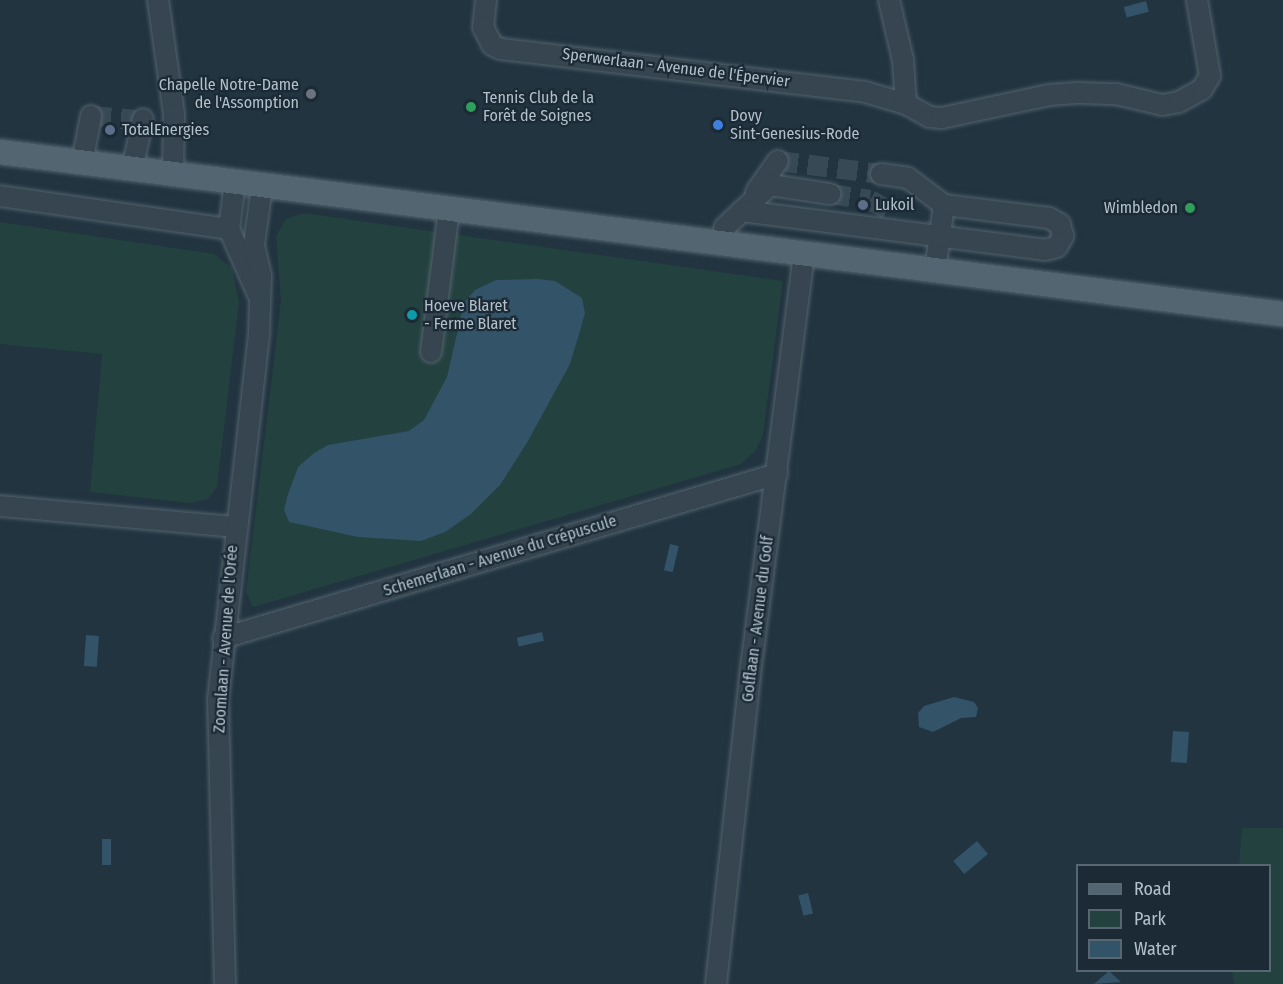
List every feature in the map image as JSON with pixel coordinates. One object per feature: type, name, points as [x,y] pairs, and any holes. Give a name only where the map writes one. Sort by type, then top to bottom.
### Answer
[{"type":"main road","points":[[0,152],[1283,314]]},
{"type":"street","points":[[158,0],[174,114],[173,175]]},
{"type":"street","name":"Sperwerlaan - Avenue de l'Épervier","points":[[486,0],[483,27],[492,45],[501,49],[865,92],[906,104],[929,117],[942,118],[1049,95],[1116,94],[1162,105],[1179,102],[1202,89],[1210,76],[1197,0]]},
{"type":"street","points":[[889,0],[903,60],[906,104]]},
{"type":"street","points":[[132,170],[139,120],[174,114]]},
{"type":"street","points":[[82,163],[91,116]]},
{"type":"street","points":[[742,211],[778,161]]},
{"type":"street","points":[[742,211],[901,223],[939,237],[1044,250],[1057,247],[1063,236],[1060,224],[1049,218],[944,205],[908,178],[881,174]]},
{"type":"street","points":[[0,196],[230,229],[236,183]]},
{"type":"street","points":[[721,244],[725,227],[770,184],[830,194]]},
{"type":"street","name":"Zoomlaan - Avenue de l'Orée","points":[[225,984],[218,763],[223,638],[259,332],[261,276],[254,245],[262,186]]},
{"type":"street","points":[[935,271],[944,205]]},
{"type":"street","points":[[431,352],[449,210]]},
{"type":"street","name":"Zoomlaan - Avenue de l'Orée","points":[[230,229],[260,296]]},
{"type":"street","name":"Golflaan - Avenue du Golf","points":[[716,984],[804,255]]},
{"type":"street","name":"Schemerlaan - Avenue du Crépuscule","points":[[223,638],[777,474]]},
{"type":"street","points":[[0,506],[235,527]]},
{"type":"green space","points":[[303,213],[783,281],[763,435],[756,450],[741,464],[253,607],[246,592],[281,301],[276,236],[286,219]]},
{"type":"green space","points":[[0,222],[214,254],[232,268],[239,302],[217,487],[208,499],[190,503],[90,492],[102,354],[0,344]]},
{"type":"green space","points":[[1242,828],[1283,828],[1283,984],[1234,984],[1232,972],[1271,972],[1271,864],[1239,864]]},
{"type":"water","points":[[1146,1],[1149,12],[1127,18],[1124,7]]},
{"type":"water","points":[[496,280],[555,281],[582,298],[585,313],[580,331],[570,364],[528,441],[500,485],[471,514],[445,532],[421,541],[358,537],[289,522],[284,510],[287,497],[298,467],[314,453],[328,445],[409,431],[424,420],[447,377],[464,303],[475,290]]},
{"type":"water","points":[[670,544],[679,546],[673,572],[664,570]]},
{"type":"water","points":[[542,632],[544,641],[519,647],[517,638]]},
{"type":"water","points":[[86,635],[99,636],[97,667],[84,666]]},
{"type":"water","points":[[954,697],[974,702],[978,708],[976,717],[961,718],[933,732],[919,727],[918,713],[924,706]]},
{"type":"water","points":[[1173,731],[1189,732],[1187,763],[1171,762]]},
{"type":"water","points":[[102,839],[111,839],[111,865],[102,865]]},
{"type":"water","points":[[977,841],[988,854],[964,874],[953,861]]},
{"type":"water","points":[[808,893],[813,913],[803,916],[798,895]]},
{"type":"water","points":[[1108,972],[1121,982],[1094,984]]},
{"type":"tunnel","points":[[91,116],[136,120]]},
{"type":"tunnel","points":[[778,161],[881,174]]},
{"type":"tunnel","points":[[830,194],[870,200],[896,215]]},
{"type":"place","name":"Chapelle Notre-Dame de l'Assomption","points":[[311,94]]},
{"type":"place","name":"Tennis Club de la Forêt de Soignes","points":[[471,107]]},
{"type":"place","name":"Dovy Sint-Genesius-Rode","points":[[718,125]]},
{"type":"place","name":"TotalEnergies","points":[[110,130]]},
{"type":"place","name":"Lukoil","points":[[863,205]]},
{"type":"place","name":"Wimbledon","points":[[1190,208]]},
{"type":"place","name":"Hoeve Blaret - Ferme Blaret","points":[[412,315]]}]
